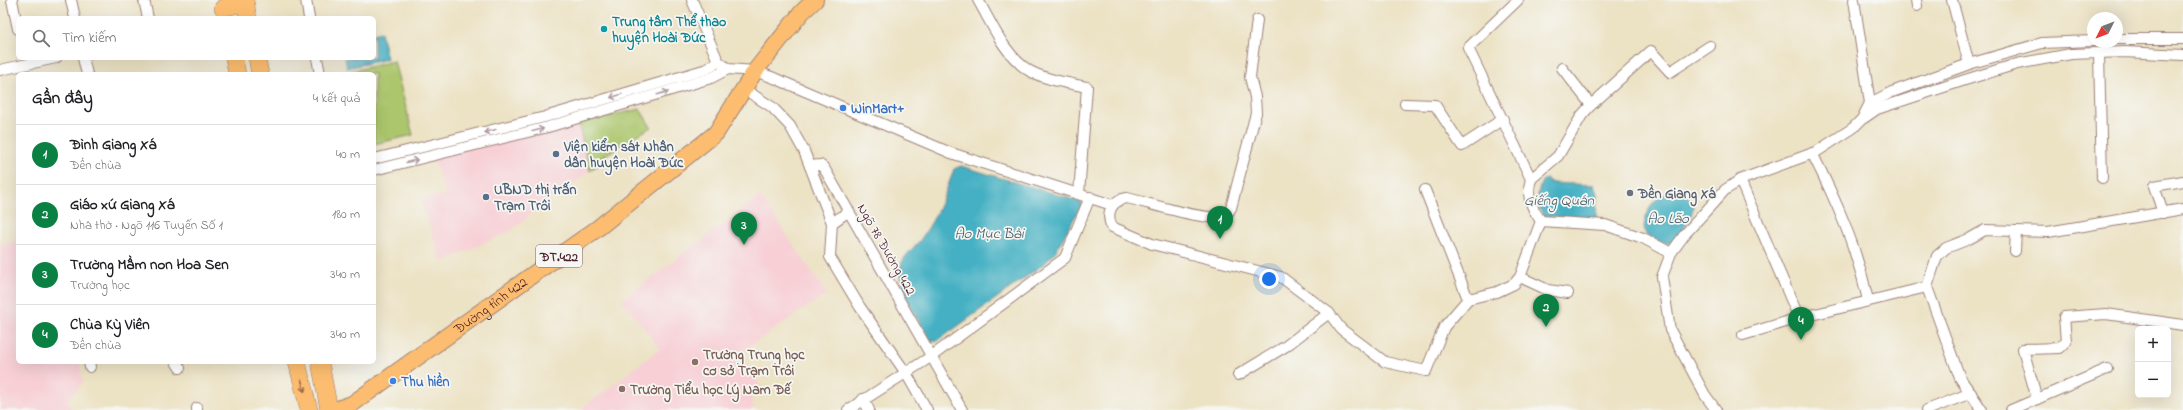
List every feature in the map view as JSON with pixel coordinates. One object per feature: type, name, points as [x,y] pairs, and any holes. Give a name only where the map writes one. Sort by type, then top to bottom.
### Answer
[{"type":"highway","points":[[223,9],[246,7]]},
{"type":"highway","points":[[234,60],[237,72]]},
{"type":"highway","points":[[257,60],[260,72]]},
{"type":"highway","points":[[298,364],[309,410]]},
{"type":"highway","points":[[320,364],[329,410]]},
{"type":"main road","name":"ĐT.422","points":[[755,72],[802,12],[815,0]]},
{"type":"main road","name":"Đường tỉnh 422","points":[[335,410],[342,409],[356,401],[598,228],[716,133],[755,72]]},
{"type":"street","points":[[12,0],[16,19]]},
{"type":"street","points":[[71,0],[75,16]]},
{"type":"street","points":[[144,0],[148,16]]},
{"type":"street","points":[[306,0],[309,16]]},
{"type":"street","points":[[692,0],[718,62],[728,69],[755,72],[951,153],[1112,205]]},
{"type":"street","points":[[978,0],[1008,51],[1017,61],[1035,73],[1088,87],[1079,194]]},
{"type":"street","points":[[1518,0],[1468,48],[1531,179]]},
{"type":"street","points":[[1854,0],[1870,103],[1862,119]]},
{"type":"street","points":[[1952,0],[1969,64]]},
{"type":"street","points":[[1257,20],[1250,77],[1255,96],[1256,113],[1231,208],[1227,214],[1221,217],[1196,215],[1127,198],[1118,199],[1112,205],[1108,220],[1112,227],[1152,244],[1281,277],[1329,313],[1341,329],[1385,362],[1426,371],[1444,327],[1468,299],[1503,289],[1514,284],[1520,277],[1541,221]]},
{"type":"street","points":[[2123,39],[2183,39]]},
{"type":"street","points":[[1870,103],[1892,92],[1969,64],[2042,44],[2087,41]]},
{"type":"street","points":[[1541,221],[1531,205],[1528,190],[1531,179],[1558,156],[1582,115],[1651,52],[1670,72],[1710,46]]},
{"type":"street","points":[[1716,410],[1705,396],[1670,330],[1662,277],[1670,253],[1725,190],[1740,180],[1812,153],[1853,128],[1862,119],[1877,109],[2017,64],[2071,54],[2126,52],[2183,55]]},
{"type":"street","points":[[2099,54],[2102,178]]},
{"type":"street","points":[[0,70],[26,66],[48,60]]},
{"type":"street","points":[[84,60],[86,72]]},
{"type":"street","points":[[317,60],[320,72]]},
{"type":"street","points":[[376,159],[545,117],[707,69],[718,62]]},
{"type":"street","points":[[1562,68],[1592,105]]},
{"type":"street","points":[[376,170],[548,127],[712,78],[728,69]]},
{"type":"street","points":[[744,88],[772,107],[790,126],[810,166],[832,223],[830,257],[860,307],[906,373],[927,410]]},
{"type":"street","points":[[1405,104],[1435,105],[1462,146],[1503,119]]},
{"type":"street","points":[[1812,153],[1850,232],[1861,268],[1868,300]]},
{"type":"street","name":"Ngõ 78 Đường 422","points":[[810,166],[820,165],[824,168],[962,410]]},
{"type":"street","points":[[1740,180],[1799,318]]},
{"type":"street","points":[[2163,212],[2154,186],[2183,181]]},
{"type":"street","points":[[1425,190],[1468,299]]},
{"type":"street","points":[[848,410],[932,356],[1065,258],[1090,197]]},
{"type":"street","points":[[1982,410],[1960,378],[1927,287],[1937,256],[1946,248],[1985,230],[2048,232],[2183,209]]},
{"type":"street","points":[[832,223],[849,211]]},
{"type":"street","points":[[1541,221],[1605,225],[1644,238],[1670,253]]},
{"type":"street","points":[[2015,250],[2016,231]]},
{"type":"street","points":[[1520,277],[1548,290],[1568,293]]},
{"type":"street","points":[[1743,335],[1799,318],[1868,300],[1927,287]]},
{"type":"street","points":[[1238,376],[1286,346],[1329,313]]},
{"type":"street","points":[[2037,399],[2023,348],[2059,348],[2066,341],[2064,317],[2106,314],[2183,325]]},
{"type":"street","points":[[2011,410],[2108,369]]},
{"type":"street","points":[[1927,410],[1971,393]]},
{"type":"street","points":[[863,399],[869,410]]},
{"type":"shaded area","name":"UBND thị trấn Trạm Trôi","points":[[578,123],[590,171],[541,205],[511,231],[442,262],[421,200],[445,194],[433,156]]},
{"type":"shaded area","points":[[760,196],[827,294],[740,352],[762,388],[751,397],[754,410],[580,410],[660,349],[622,300]]},
{"type":"shaded area","points":[[16,241],[16,364],[79,364],[83,382],[66,401],[73,410],[0,410],[0,245]]},
{"type":"green space","points":[[394,61],[413,135],[376,144],[376,72],[348,72]]},
{"type":"green space","points":[[640,109],[651,127],[597,160],[599,164],[590,171],[578,123]]},
{"type":"water","points":[[381,32],[387,59],[347,68],[345,60],[376,60],[376,33]]},
{"type":"water","name":"Ao Mục Bài","points":[[961,166],[1078,201],[1082,204],[1056,251],[1045,263],[936,342],[931,340],[910,306],[902,285],[900,268],[904,259],[920,240],[933,220],[954,169]]},
{"type":"water","name":"Giếng Quán","points":[[1546,179],[1552,183],[1594,185],[1597,194],[1596,218],[1543,216],[1539,208],[1538,194],[1542,181]]},
{"type":"water","name":"Ao Lão","points":[[1672,192],[1684,195],[1690,199],[1693,205],[1692,213],[1684,228],[1673,243],[1664,243],[1648,235],[1644,228],[1652,205],[1660,196]]},
{"type":"place","name":"Trung tâm Thể thao huyện Hoài Đức","points":[[604,29]]},
{"type":"place","name":"WinMart+","points":[[843,108]]},
{"type":"place","name":"Viện kiểm sát Nhân dân huyện Hoài Đức","points":[[556,154]]},
{"type":"place","name":"Đền Giang Xá","points":[[1630,193]]},
{"type":"place","name":"UBND thị trấn Trạm Trôi","points":[[486,197]]},
{"type":"place","name":"Đình Giang Xá","points":[[1220,239]]},
{"type":"place","name":"Trường Mầm non Hoa Sen","points":[[744,245]]},
{"type":"place","name":"Giáo xứ Giang Xá","points":[[1546,327]]},
{"type":"place","name":"Chùa Kỳ Viên","points":[[1801,340]]},
{"type":"place","name":"Trường Trung học cơ sở Trạm Trôi","points":[[695,362]]},
{"type":"place","name":"Thu hiền","points":[[393,381]]},
{"type":"place","name":"Trường Tiểu học Lý Nam Đế","points":[[622,389]]}]
